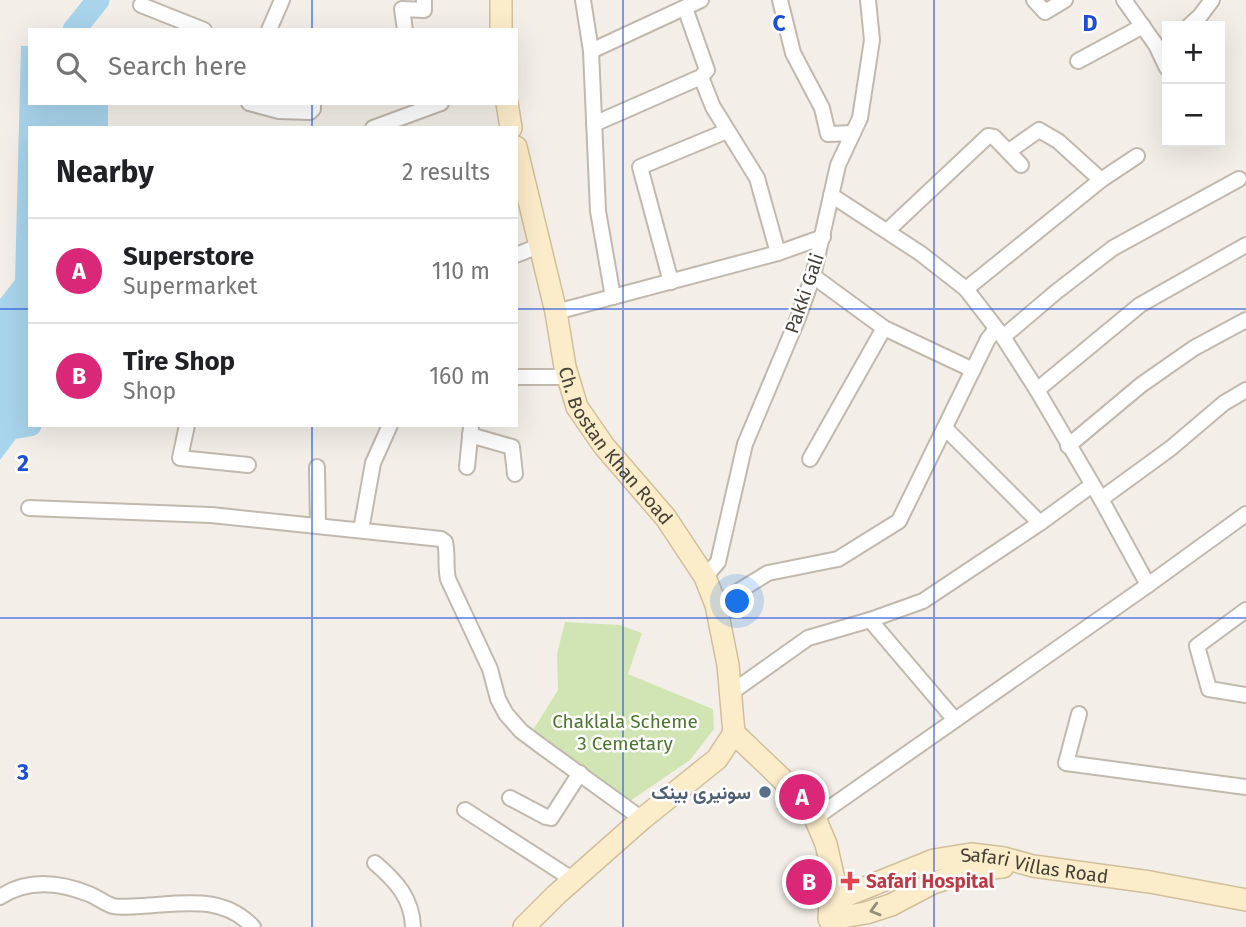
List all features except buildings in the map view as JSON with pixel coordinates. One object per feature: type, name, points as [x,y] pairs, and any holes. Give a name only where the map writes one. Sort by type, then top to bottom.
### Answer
[{"type":"main road","points":[[501,0],[501,28]]},
{"type":"main road","points":[[507,105],[511,126]]},
{"type":"main road","name":"Ch. Bostan Khan Road","points":[[518,155],[577,407],[604,446],[666,518],[705,577],[716,605],[732,692],[734,733]]},
{"type":"main road","points":[[524,927],[642,819],[717,759],[734,733],[782,779],[815,818],[826,844],[836,911]]},
{"type":"main road","name":"Safari Villas Road","points":[[836,911],[934,860],[971,854],[1246,900]]},
{"type":"street","points":[[270,28],[282,0]]},
{"type":"street","points":[[405,28],[402,9],[424,10],[424,0]]},
{"type":"street","points":[[583,0],[591,51],[598,211],[613,297]]},
{"type":"street","points":[[591,51],[701,0]]},
{"type":"street","points":[[780,0],[793,53],[821,108],[828,134],[853,133]]},
{"type":"street","name":"Pakki Gali","points":[[705,577],[718,562],[746,444],[813,276],[838,165],[860,118],[872,40],[869,0]]},
{"type":"street","points":[[1034,0],[1045,12],[1065,0]]},
{"type":"street","points":[[1124,0],[1162,58]]},
{"type":"street","points":[[1194,21],[1212,0]]},
{"type":"street","points":[[141,5],[199,28]]},
{"type":"street","points":[[594,124],[701,76],[707,69],[685,8]]},
{"type":"street","points":[[1078,61],[1143,26]]},
{"type":"street","points":[[701,76],[713,107],[757,178],[778,253]]},
{"type":"street","points":[[257,105],[279,111],[310,112],[313,105]]},
{"type":"street","points":[[378,126],[433,105]]},
{"type":"street","points":[[1009,151],[1039,130],[1058,141],[1101,180]]},
{"type":"street","points":[[671,282],[640,167],[727,131]]},
{"type":"street","points":[[887,231],[988,136],[994,136],[1021,165]]},
{"type":"street","points":[[966,289],[1018,244],[1101,180],[1137,156]]},
{"type":"street","points":[[716,605],[768,573],[838,559],[899,520],[988,339],[1113,248],[1239,179]]},
{"type":"street","points":[[831,195],[920,253],[966,289],[1037,390],[1148,586]]},
{"type":"street","points":[[556,312],[778,253],[823,237]]},
{"type":"street","points":[[1037,390],[1140,305],[1246,244]]},
{"type":"street","points":[[518,254],[541,245]]},
{"type":"street","points":[[813,276],[884,328],[973,370]]},
{"type":"street","points":[[1068,446],[1141,385],[1195,348],[1246,320]]},
{"type":"street","points":[[810,458],[884,328]]},
{"type":"street","points":[[518,377],[568,377]]},
{"type":"street","points":[[1101,499],[1171,448],[1224,403],[1246,390]]},
{"type":"street","points":[[187,427],[180,458],[248,465]]},
{"type":"street","points":[[361,530],[373,463],[389,427]]},
{"type":"street","points":[[945,428],[1040,523]]},
{"type":"street","points":[[467,467],[470,430],[512,447],[515,474]]},
{"type":"street","points":[[317,467],[318,526]]},
{"type":"street","points":[[732,692],[808,638],[923,601],[1092,485]]},
{"type":"street","points":[[29,508],[211,515],[441,539],[445,542],[448,579],[490,669],[498,699],[506,714],[520,731],[642,819]]},
{"type":"street","points":[[815,818],[1148,586],[1246,514]]},
{"type":"street","points":[[1246,610],[1197,646],[1209,689],[1246,695]]},
{"type":"street","points":[[870,620],[954,720]]},
{"type":"street","points":[[1079,714],[1066,763],[1246,788]]},
{"type":"street","points":[[510,798],[551,818],[580,773]]},
{"type":"street","points":[[465,810],[575,881]]},
{"type":"street","points":[[375,863],[392,877],[403,892],[412,912],[413,927]]},
{"type":"street","points":[[0,897],[13,889],[33,884],[51,885],[88,894],[113,906],[197,903],[222,905],[253,927]]},
{"type":"green space","name":"Chaklala Scheme 3 Cemetary","points":[[565,622],[620,625],[642,633],[628,674],[713,709],[714,729],[690,760],[630,801],[530,735],[558,690],[557,654]]},
{"type":"water","points":[[21,46],[28,46],[28,105],[108,105],[108,126],[28,126],[28,423],[0,460],[0,299],[15,280]]},
{"type":"waterway","points":[[76,28],[98,0]]},
{"type":"waterway","points":[[0,430],[28,425]]},
{"type":"place","name":"سونیری بینک","points":[[765,792]]},
{"type":"place","name":"Superstore","points":[[802,797]]},
{"type":"place","name":"Safari Hospital","points":[[850,881]]},
{"type":"place","name":"Tire Shop","points":[[809,882]]}]
